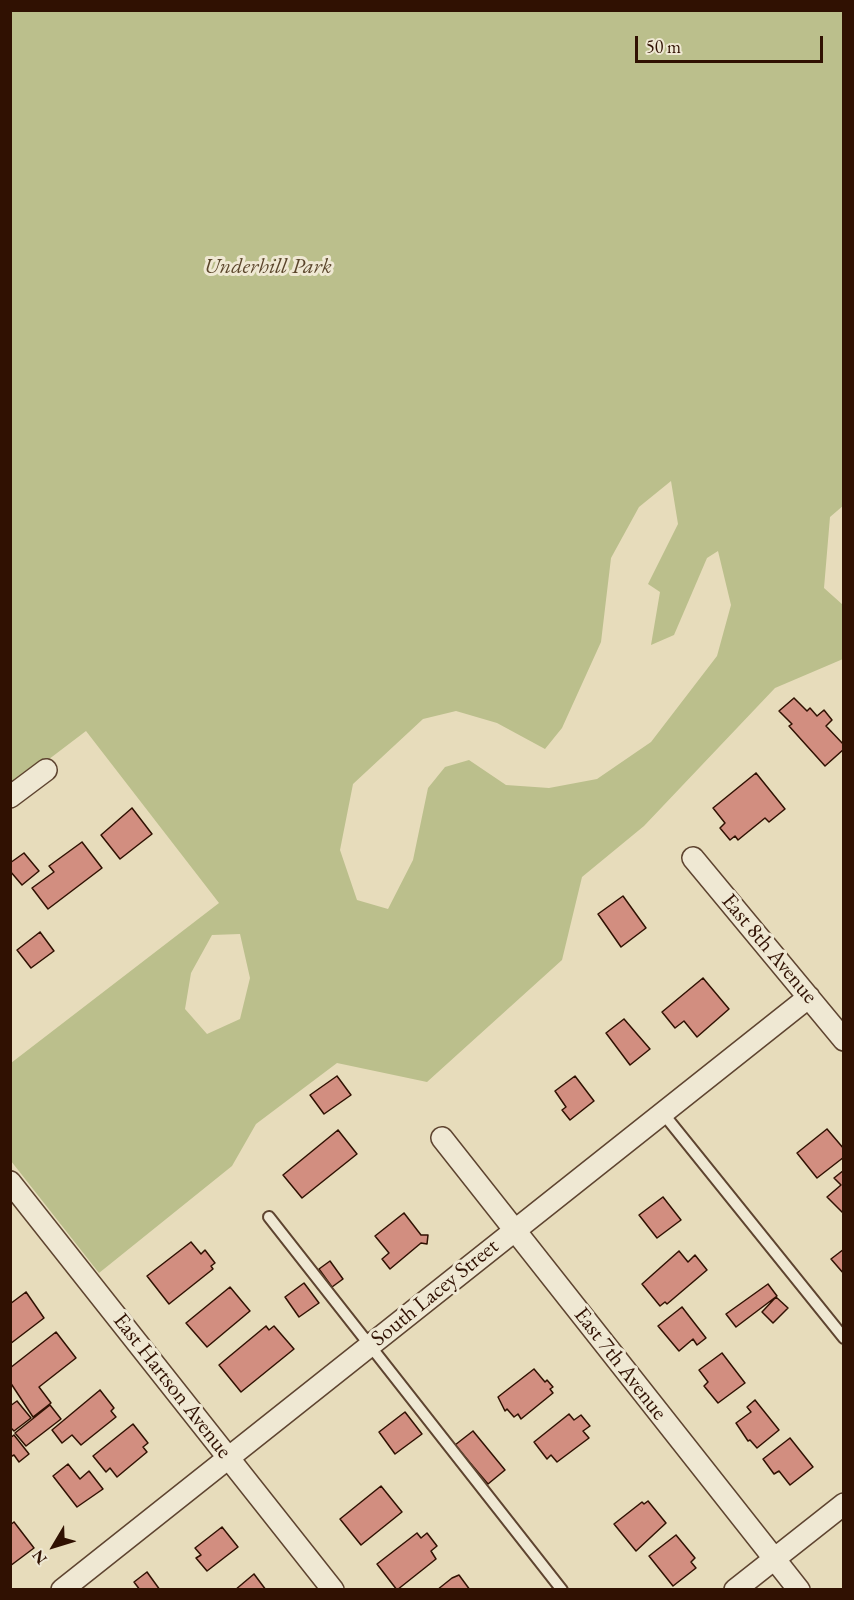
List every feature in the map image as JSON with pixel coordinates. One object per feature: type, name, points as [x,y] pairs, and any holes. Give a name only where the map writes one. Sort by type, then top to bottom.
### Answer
[{"type":"street","points":[[10,797],[46,770]]},
{"type":"street","name":"East 8th Avenue","points":[[693,858],[843,1040]]},
{"type":"street","name":"South Lacey Street","points":[[62,1590],[809,997]]},
{"type":"street","name":"East 7th Avenue","points":[[442,1138],[799,1590]]},
{"type":"street","name":"East Hartson Avenue","points":[[10,1182],[333,1590]]},
{"type":"street","points":[[735,1590],[843,1504]]},
{"type":"lane","points":[[662,1113],[843,1338]]},
{"type":"lane","points":[[269,1216],[562,1590]]},
{"type":"green space","name":"Underhill Park","points":[[11,11],[843,11],[844,505],[830,517],[824,588],[843,605],[843,659],[775,688],[644,826],[582,877],[562,960],[427,1082],[337,1063],[256,1124],[232,1166],[99,1273],[11,1161],[11,1063],[219,903],[86,731],[11,788]],"holes":[[[671,481],[678,524],[648,584],[660,592],[651,645],[674,635],[707,558],[718,551],[731,605],[717,656],[651,742],[597,779],[549,788],[506,785],[469,760],[445,767],[428,788],[413,860],[388,909],[357,900],[340,850],[353,784],[423,719],[456,711],[497,723],[545,749],[562,728],[601,642],[611,558],[639,507]],[[240,934],[250,978],[240,1019],[207,1034],[185,1009],[191,973],[212,935]]]},
{"type":"building","points":[[794,698],[807,711],[810,708],[817,716],[824,710],[832,720],[826,726],[844,745],[844,749],[825,766],[789,726],[792,724],[779,711]]},
{"type":"building","points":[[756,773],[785,809],[769,822],[765,818],[738,840],[735,836],[730,840],[720,828],[725,823],[713,808]]},
{"type":"building","points":[[132,808],[152,834],[120,859],[101,835]]},
{"type":"building","points":[[82,842],[102,868],[48,909],[32,888],[54,872],[49,866]]},
{"type":"building","points":[[24,853],[39,871],[22,885],[10,871],[10,863]]},
{"type":"building","points":[[623,896],[646,928],[621,947],[598,914]]},
{"type":"building","points":[[40,932],[54,951],[31,968],[17,950]]},
{"type":"building","points":[[703,978],[729,1009],[697,1037],[684,1021],[675,1028],[662,1012]]},
{"type":"building","points":[[624,1019],[650,1049],[630,1065],[606,1033]]},
{"type":"building","points":[[337,1076],[351,1095],[324,1114],[310,1095]]},
{"type":"building","points":[[575,1076],[594,1101],[570,1120],[562,1110],[566,1107],[555,1091]]},
{"type":"building","points":[[827,1129],[844,1149],[844,1157],[817,1178],[797,1153]]},
{"type":"building","points":[[338,1130],[357,1154],[302,1198],[283,1175]]},
{"type":"building","points":[[844,1170],[844,1214],[827,1197],[841,1185],[834,1178]]},
{"type":"building","points":[[663,1197],[681,1220],[657,1238],[639,1215]]},
{"type":"building","points":[[404,1213],[421,1235],[428,1235],[427,1244],[421,1243],[390,1269],[382,1259],[389,1253],[375,1236]]},
{"type":"building","points":[[191,1242],[201,1254],[205,1250],[215,1263],[211,1266],[213,1269],[169,1304],[147,1276]]},
{"type":"building","points":[[844,1249],[844,1274],[831,1259]]},
{"type":"building","points":[[679,1251],[688,1262],[695,1255],[707,1270],[667,1304],[665,1302],[660,1306],[642,1284]]},
{"type":"building","points":[[330,1261],[343,1279],[332,1287],[319,1269]]},
{"type":"building","points":[[304,1283],[319,1303],[299,1317],[285,1297]]},
{"type":"building","points":[[768,1284],[777,1296],[736,1327],[726,1314]]},
{"type":"building","points":[[230,1287],[250,1311],[207,1347],[186,1323]]},
{"type":"building","points":[[26,1292],[44,1318],[10,1344],[10,1304]]},
{"type":"building","points":[[776,1297],[788,1308],[773,1323],[762,1312]]},
{"type":"building","points":[[682,1307],[706,1338],[697,1345],[693,1339],[679,1351],[658,1326]]},
{"type":"building","points":[[266,1326],[269,1330],[274,1326],[294,1349],[241,1392],[219,1365]]},
{"type":"building","points":[[56,1332],[76,1358],[39,1387],[51,1403],[33,1417],[10,1382],[10,1368]]},
{"type":"building","points":[[722,1353],[745,1383],[718,1403],[704,1386],[708,1382],[699,1370]]},
{"type":"building","points":[[534,1369],[545,1382],[547,1380],[553,1387],[550,1389],[553,1393],[521,1419],[518,1414],[514,1417],[507,1409],[505,1411],[498,1397]]},
{"type":"building","points":[[100,1390],[114,1408],[111,1411],[116,1417],[81,1445],[72,1435],[62,1443],[52,1430]]},
{"type":"building","points":[[755,1400],[779,1430],[757,1448],[750,1440],[748,1441],[736,1423],[751,1412],[747,1407]]},
{"type":"building","points":[[17,1401],[31,1418],[14,1431],[10,1427],[10,1406]]},
{"type":"building","points":[[50,1405],[61,1419],[26,1446],[15,1433]]},
{"type":"building","points":[[405,1412],[422,1434],[395,1454],[379,1432]]},
{"type":"building","points":[[569,1414],[574,1420],[581,1415],[590,1426],[583,1431],[589,1438],[557,1462],[551,1455],[547,1459],[534,1442]]},
{"type":"building","points":[[133,1424],[148,1443],[143,1447],[147,1452],[117,1477],[110,1468],[106,1472],[93,1456]]},
{"type":"building","points":[[473,1431],[505,1470],[488,1484],[455,1445]]},
{"type":"building","points":[[14,1435],[29,1454],[19,1462],[14,1455],[10,1457],[10,1438]]},
{"type":"building","points":[[790,1438],[813,1467],[790,1485],[779,1471],[774,1474],[763,1459]]},
{"type":"building","points":[[68,1464],[80,1479],[89,1471],[103,1489],[77,1507],[53,1476]]},
{"type":"building","points":[[381,1486],[402,1512],[361,1545],[340,1519]]},
{"type":"building","points":[[648,1501],[666,1523],[636,1551],[614,1524],[642,1502],[644,1504]]},
{"type":"building","points":[[14,1522],[34,1548],[10,1566],[10,1525]]},
{"type":"building","points":[[222,1527],[238,1547],[207,1571],[196,1558],[201,1555],[195,1548]]},
{"type":"building","points":[[417,1533],[421,1538],[427,1533],[437,1546],[431,1551],[436,1559],[397,1590],[377,1564]]},
{"type":"building","points":[[676,1535],[695,1558],[691,1562],[696,1568],[673,1586],[649,1556]]},
{"type":"building","points":[[147,1572],[160,1590],[140,1590],[134,1582]]},
{"type":"building","points":[[254,1574],[266,1590],[235,1590]]},
{"type":"building","points":[[459,1575],[470,1590],[437,1590],[452,1578]]}]
